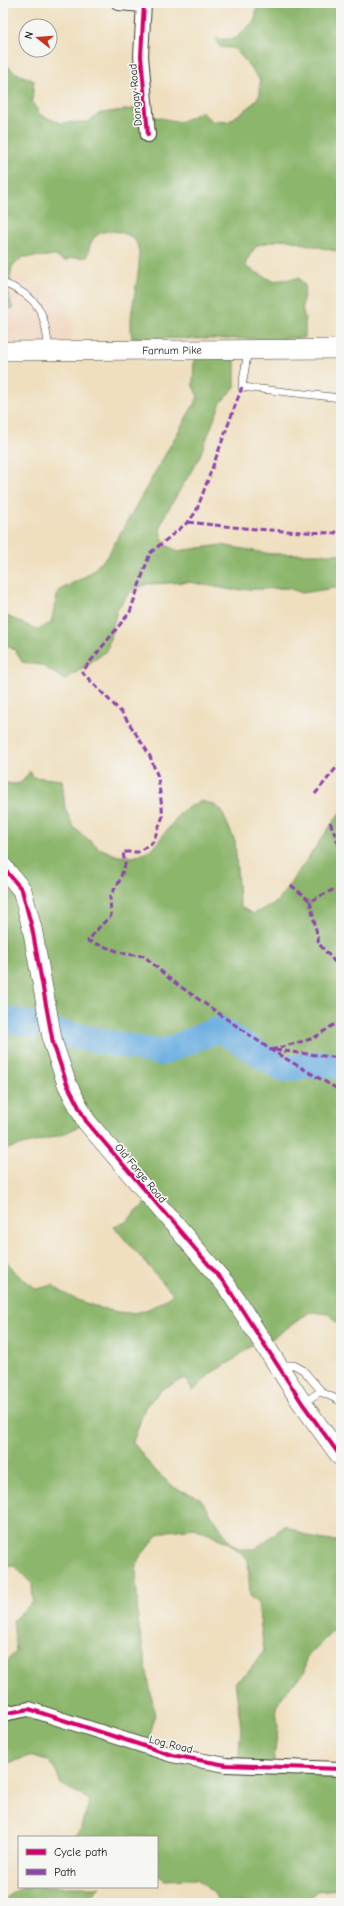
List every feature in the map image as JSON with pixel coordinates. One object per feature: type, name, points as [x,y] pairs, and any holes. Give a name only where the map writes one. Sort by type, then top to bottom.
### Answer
[{"type":"street","name":"Dongay Road","points":[[119,3],[143,4],[141,56],[148,135]]},
{"type":"street","name":"Farnum Pike","points":[[3,351],[341,349]]},
{"type":"street","name":"Old Forge Road","points":[[3,867],[22,890],[32,928],[53,1043],[67,1084],[86,1121],[226,1285],[302,1403],[341,1457]]},
{"type":"street","name":"Log Road","points":[[3,1714],[29,1709],[172,1756],[226,1765],[341,1769]]},
{"type":"lane","points":[[3,283],[27,296],[39,306],[46,327],[50,351]]},
{"type":"lane","points":[[248,350],[242,387],[341,398]]},
{"type":"lane","points":[[277,1365],[294,1365],[303,1370],[321,1391],[341,1401]]},
{"type":"lane","points":[[302,1403],[321,1391]]},
{"type":"shaded area","points":[[11,276],[49,288],[67,303],[72,321],[72,349],[3,350],[3,307],[12,309],[8,294]]},
{"type":"green space","points":[[257,3],[341,3],[341,249],[335,251],[284,239],[257,245],[246,261],[246,267],[273,281],[299,278],[305,286],[302,307],[305,320],[305,338],[132,338],[131,320],[139,252],[135,240],[130,236],[113,231],[101,233],[93,239],[87,257],[70,258],[65,261],[55,256],[23,257],[12,266],[8,294],[13,309],[3,307],[3,69],[9,67],[14,72],[34,81],[32,102],[40,115],[60,123],[88,122],[100,113],[141,108],[147,115],[180,122],[201,112],[212,121],[228,122],[252,105],[260,94],[260,80],[233,48],[220,47],[215,39],[235,39],[255,20]]},
{"type":"green space","points":[[194,358],[235,358],[235,387],[221,402],[199,458],[162,520],[160,531],[165,545],[178,551],[221,545],[271,554],[341,554],[341,587],[302,593],[288,588],[232,590],[189,582],[147,584],[130,592],[117,609],[107,651],[65,680],[41,665],[22,662],[16,651],[3,643],[3,614],[37,630],[51,623],[58,591],[88,575],[108,555],[198,397],[193,386]]},
{"type":"green space","points":[[30,771],[33,777],[62,780],[65,808],[74,828],[99,848],[118,856],[134,857],[153,848],[182,811],[200,801],[213,804],[221,810],[235,841],[239,900],[241,907],[253,914],[277,902],[341,811],[341,1327],[329,1314],[310,1312],[264,1344],[257,1341],[232,1361],[211,1373],[193,1391],[185,1378],[162,1389],[145,1407],[133,1442],[153,1469],[175,1488],[200,1498],[230,1542],[240,1549],[255,1549],[286,1525],[312,1538],[341,1541],[341,1627],[331,1633],[306,1658],[304,1673],[286,1691],[276,1707],[278,1729],[273,1765],[341,1768],[341,1889],[316,1891],[307,1903],[219,1903],[217,1896],[197,1879],[165,1880],[158,1876],[158,1836],[75,1836],[80,1830],[90,1800],[61,1784],[55,1769],[48,1761],[29,1756],[3,1765],[3,1666],[16,1651],[13,1620],[33,1602],[32,1584],[15,1566],[3,1567],[3,1257],[19,1276],[37,1289],[53,1285],[68,1295],[90,1305],[113,1311],[131,1313],[143,1311],[173,1294],[114,1227],[126,1222],[150,1199],[87,1123],[61,1135],[3,1150],[3,782],[16,784],[22,782]],"holes":[[[195,1528],[229,1543],[248,1559],[250,1597],[258,1603],[264,1651],[247,1674],[235,1681],[241,1728],[238,1763],[147,1746],[155,1716],[138,1622],[136,1570],[139,1558],[158,1535],[168,1531]]]},
{"type":"green space","points":[[20,1888],[99,1888],[92,1895],[88,1903],[4,1903],[8,1896]]},
{"type":"waterway","points":[[3,1019],[33,1025]]},
{"type":"waterway","points":[[61,1033],[161,1053],[219,1029],[283,1069],[323,1064],[341,1067]]},
{"type":"marked path","points":[[242,387],[196,512],[188,522],[150,553],[130,612],[82,672],[123,714],[149,754],[158,777],[163,816],[153,842],[138,852],[123,852],[125,865],[119,882],[110,896],[111,916],[101,925],[88,941],[126,954],[144,956],[171,980],[271,1050],[341,1091]]},
{"type":"marked path","points":[[188,522],[298,532],[335,533],[341,526]]},
{"type":"marked path","points":[[315,794],[341,762]]},
{"type":"marked path","points":[[330,822],[341,850]]},
{"type":"marked path","points":[[291,885],[310,901],[341,886]]},
{"type":"marked path","points":[[310,901],[319,944],[341,969]]},
{"type":"marked path","points":[[271,1050],[314,1038],[335,1024],[341,1022]]},
{"type":"marked path","points":[[275,1050],[341,1058]]},
{"type":"cycle path","points":[[144,3],[141,56],[148,135]]},
{"type":"cycle path","points":[[3,867],[22,890],[32,928],[53,1043],[67,1084],[86,1121],[226,1285],[302,1403],[341,1457]]},
{"type":"cycle path","points":[[3,1714],[29,1709],[172,1755],[226,1765],[341,1769]]}]
